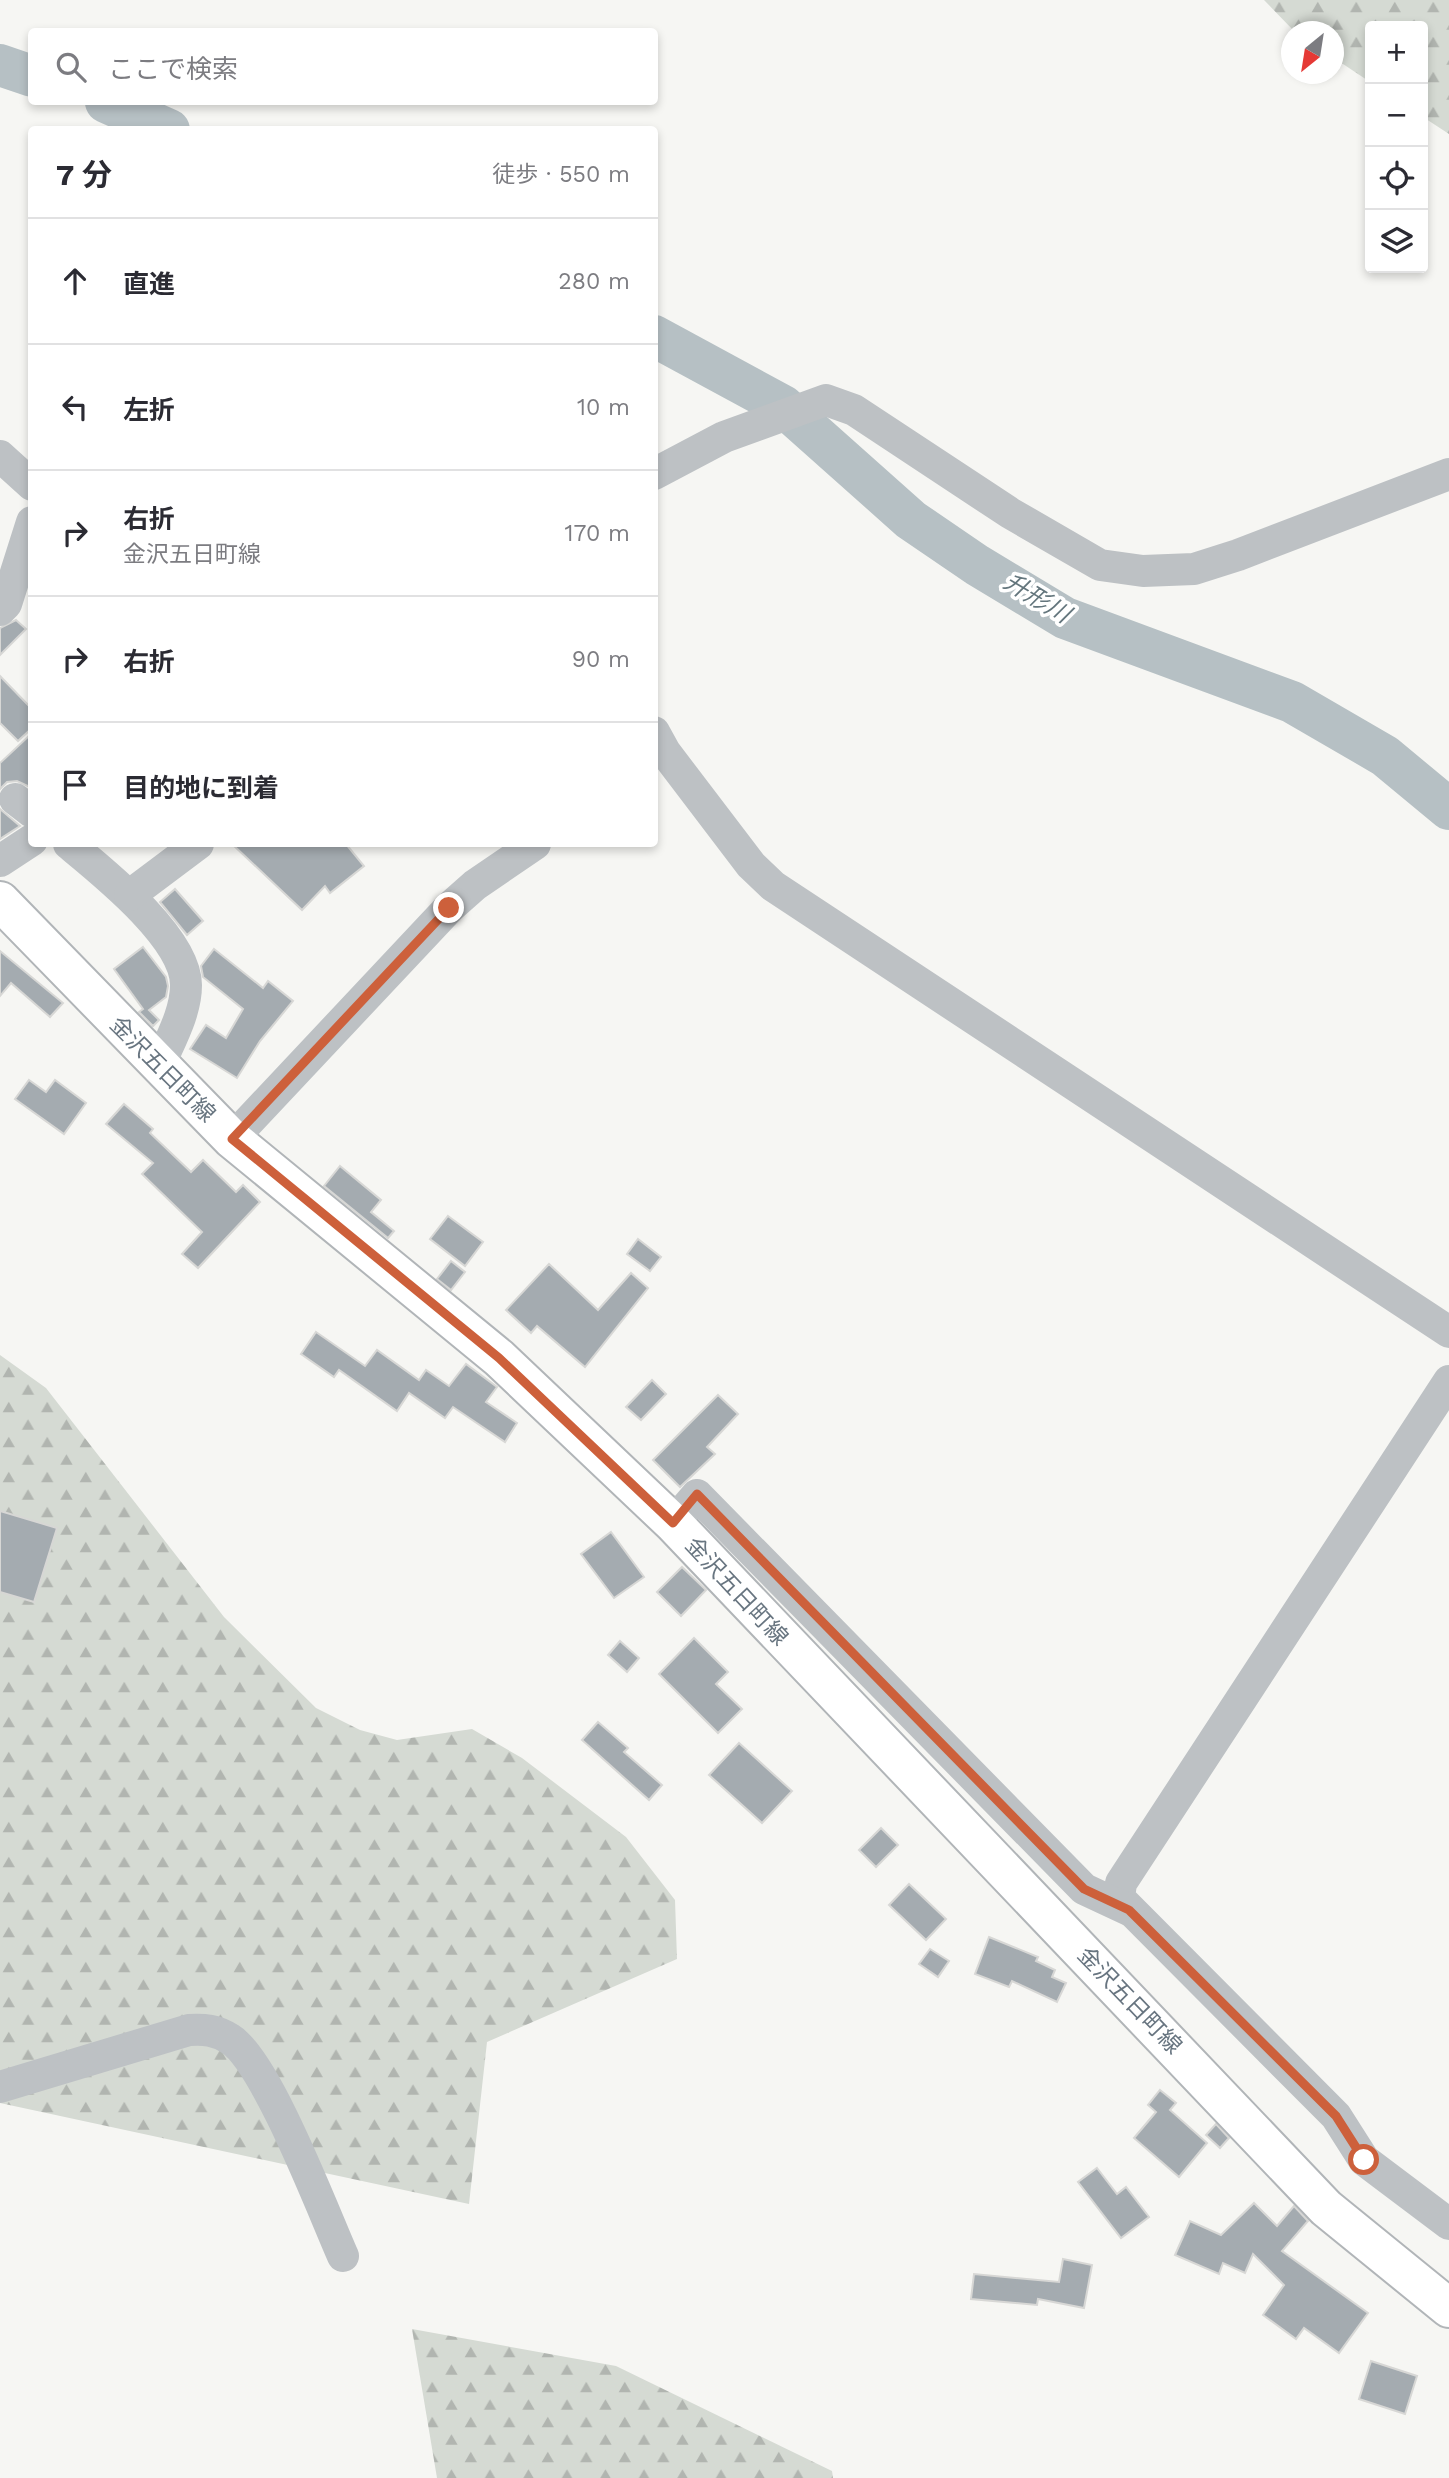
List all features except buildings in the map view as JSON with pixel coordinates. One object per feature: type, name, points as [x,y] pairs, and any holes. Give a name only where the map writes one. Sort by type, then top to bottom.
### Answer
[{"type":"main road","name":"金沢五日町線","points":[[0,901],[232,1139],[499,1358],[673,1523],[1326,2208],[1449,2308]]},
{"type":"street","points":[[658,472],[724,437],[826,400],[854,410],[1010,513],[1100,565],[1143,571],[1194,569],[1238,555],[1449,474]]},
{"type":"street","points":[[0,456],[28,481]]},
{"type":"street","points":[[0,610],[6,604],[28,535]]},
{"type":"street","points":[[658,748],[751,865],[773,887],[1449,1332]]},
{"type":"street","points":[[0,861],[28,843]]},
{"type":"street","points":[[73,847],[130,895],[181,958],[186,984],[179,1019],[159,1066]]},
{"type":"street","points":[[130,895],[194,847]]},
{"type":"street","points":[[232,1139],[449,908],[475,885],[530,847]]},
{"type":"street","points":[[1449,1381],[1121,1883],[1119,1898],[1336,2116],[1364,2160],[1449,2224]]},
{"type":"street","points":[[673,1523],[697,1494],[1084,1889],[1129,1910]]},
{"type":"street","points":[[0,2087],[189,2030],[210,2029],[232,2039],[254,2063],[270,2093],[343,2256]]},
{"type":"green space","points":[[1264,0],[1449,0],[1449,134],[1428,120],[1428,21],[1365,21],[1365,79],[1344,65],[1344,21],[1284,21]]},
{"type":"green space","points":[[0,1355],[46,1388],[224,1617],[316,1708],[360,1730],[397,1740],[472,1729],[522,1758],[626,1837],[675,1900],[677,1959],[487,2042],[469,2204],[0,2103]]},
{"type":"green space","points":[[412,2329],[616,2366],[832,2471],[833,2478],[437,2478]]},
{"type":"waterway","name":"升形川","points":[[0,65],[28,75]]},
{"type":"waterway","name":"升形川","points":[[113,105],[160,126]]},
{"type":"waterway","name":"升形川","points":[[658,338],[783,406],[911,520],[977,565],[1065,618],[1292,702],[1385,756],[1449,809]]},
{"type":"route","points":[[449,908],[232,1139],[499,1358],[673,1523],[697,1494],[1084,1889],[1129,1910],[1267,2044],[1336,2116],[1364,2160]]}]
